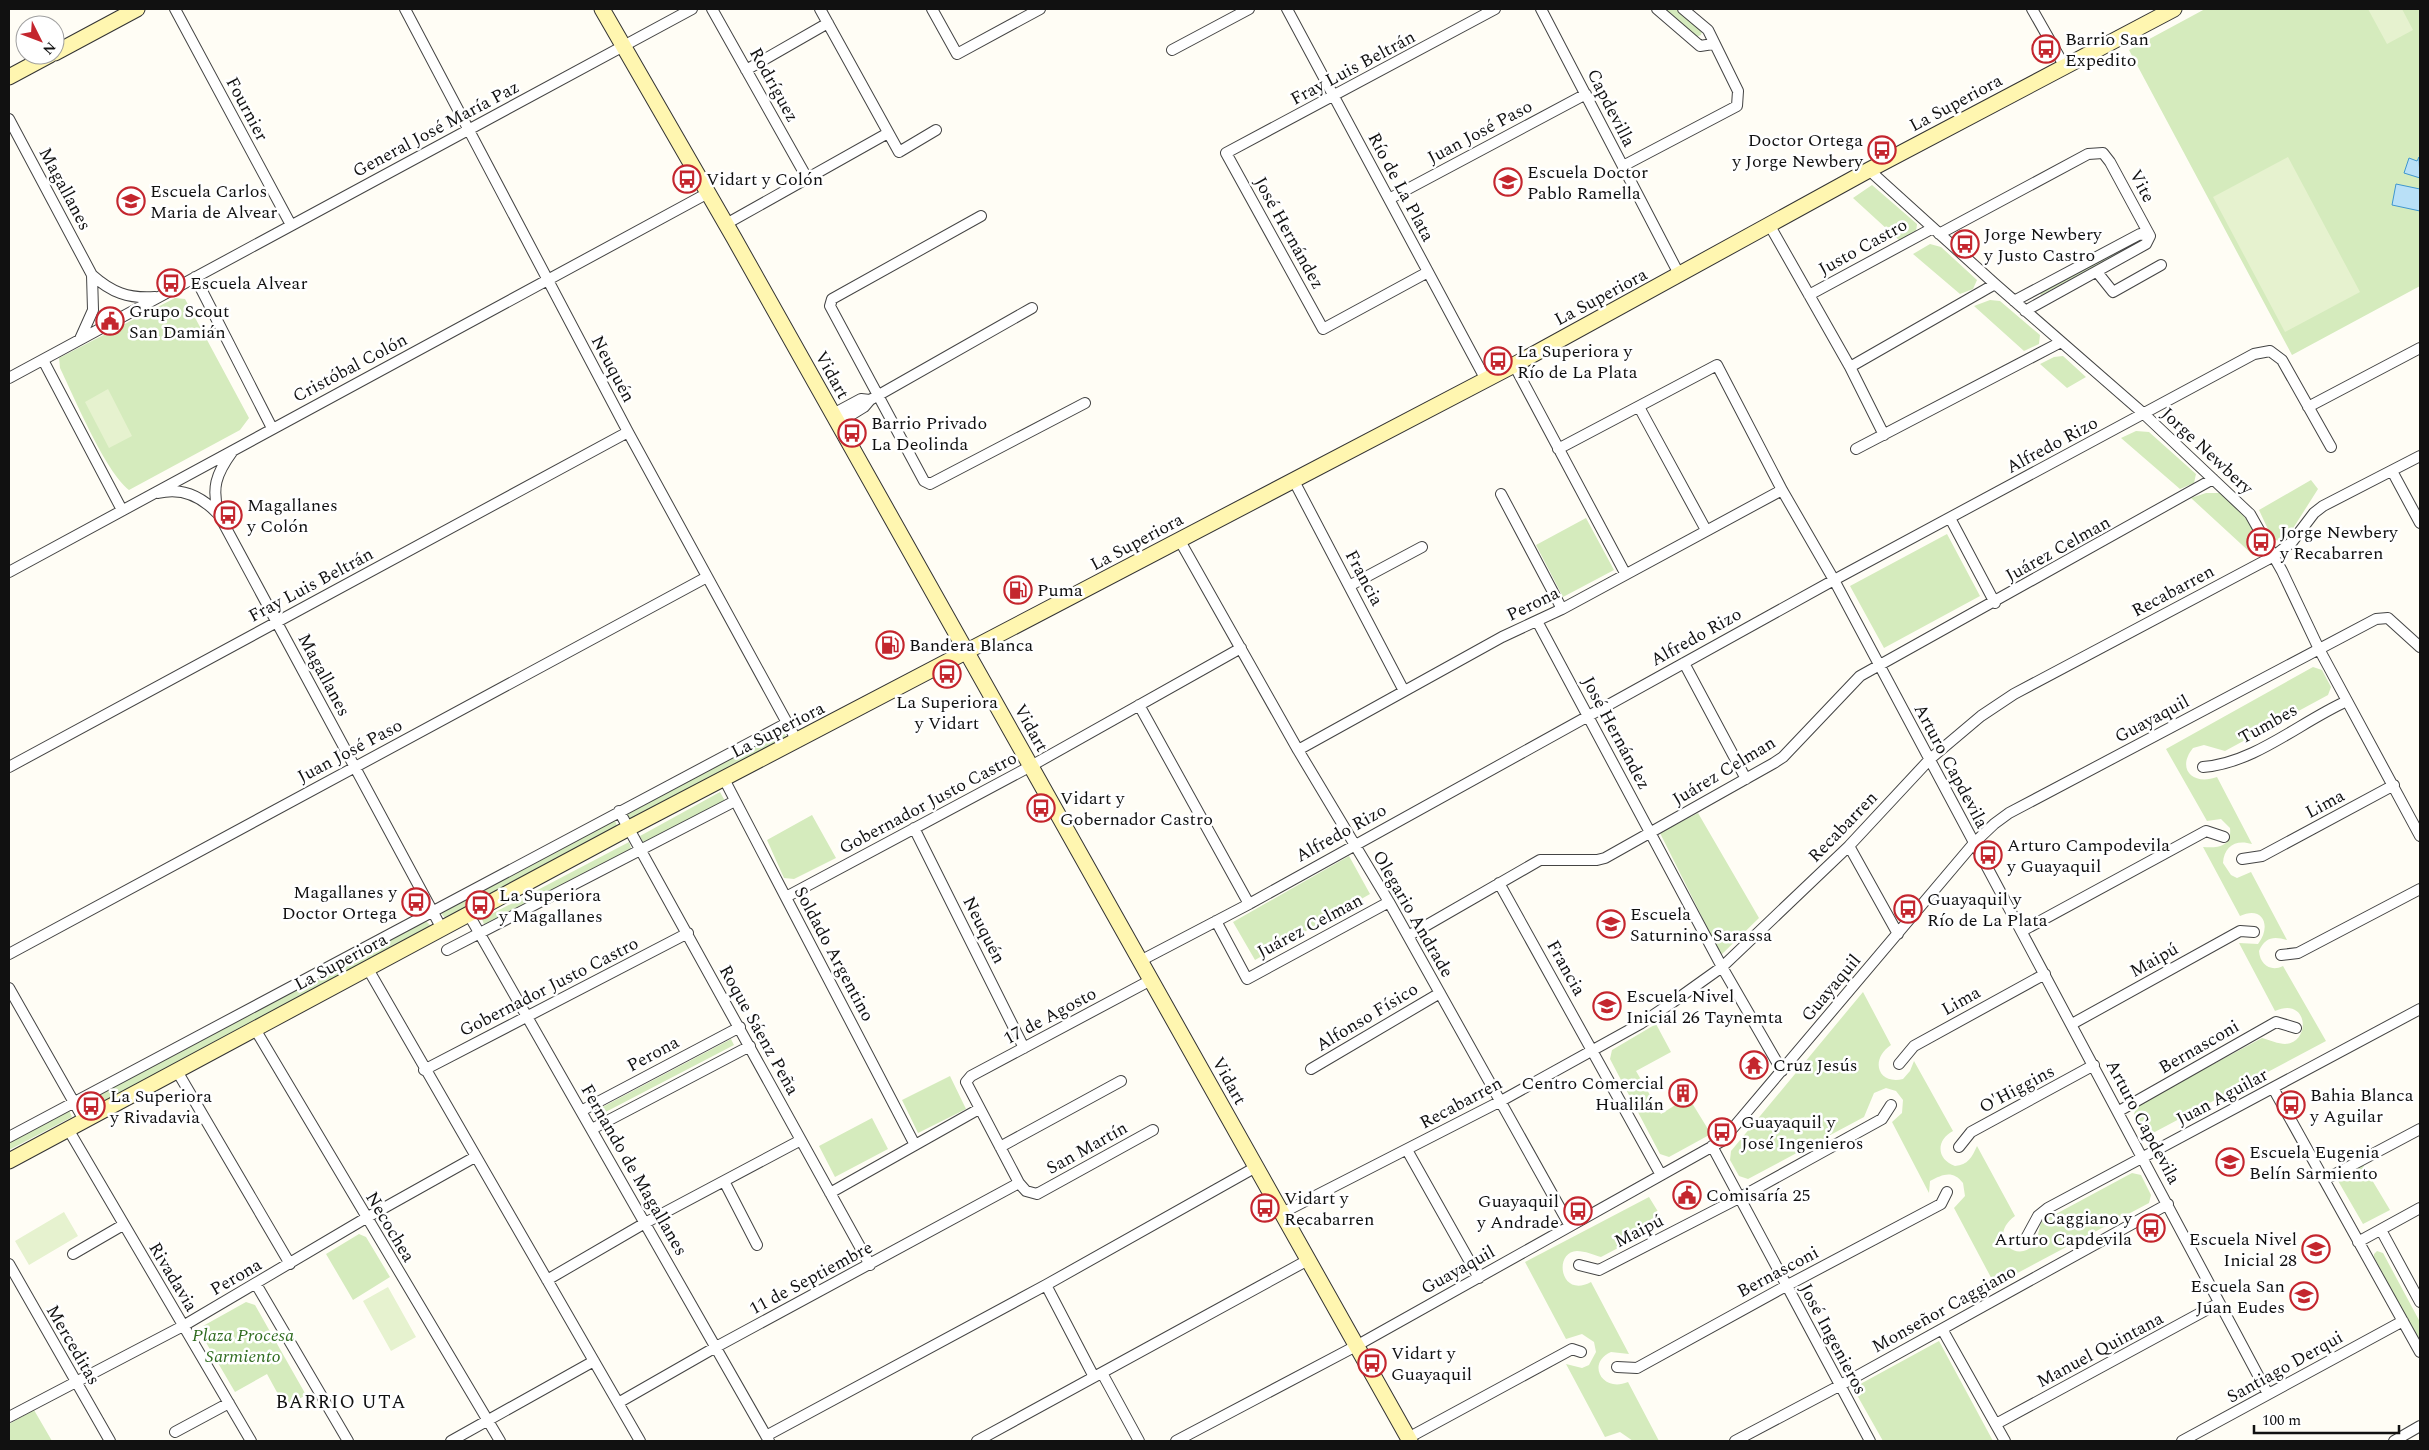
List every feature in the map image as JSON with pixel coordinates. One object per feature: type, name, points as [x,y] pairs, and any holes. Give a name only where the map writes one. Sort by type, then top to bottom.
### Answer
[{"type":"main road","points":[[65,48],[138,9]]},
{"type":"main road","name":"Vidart","points":[[602,9],[726,224],[1409,1440]]},
{"type":"main road","name":"La Superiora","points":[[9,1161],[629,828],[1486,380],[1680,276],[1869,170],[2174,9]]},
{"type":"main road","points":[[9,77],[31,65]]},
{"type":"street","name":"Fournier","points":[[176,9],[290,226]]},
{"type":"street","name":"Neuquén","points":[[405,9],[628,432],[797,741]]},
{"type":"street","name":"General José María Paz","points":[[9,378],[692,9]]},
{"type":"street","name":"Rodríguez","points":[[712,9],[808,178]]},
{"type":"street","points":[[820,9],[899,152],[936,130]]},
{"type":"street","points":[[932,9],[957,54],[1040,9]]},
{"type":"street","points":[[1172,50],[1248,9]]},
{"type":"street","name":"Río de La Plata","points":[[1287,9],[1486,380]]},
{"type":"street","name":"Fray Luis Beltrán","points":[[1226,153],[1334,97],[1495,9]]},
{"type":"street","name":"Capdevilla","points":[[1541,9],[1680,276]]},
{"type":"street","points":[[1657,9],[1700,46],[1713,44]]},
{"type":"street","points":[[1623,166],[1737,106],[1738,91],[1713,44],[1708,30],[1683,9]]},
{"type":"street","points":[[2032,9],[2065,67]]},
{"type":"street","points":[[746,70],[828,23]]},
{"type":"street","name":"Juan José Paso","points":[[1389,199],[1586,94]]},
{"type":"street","name":"Magallanes","points":[[9,120],[92,275]]},
{"type":"street","points":[[726,224],[888,132]]},
{"type":"street","name":"José Hernández","points":[[1226,153],[1323,329],[1428,272]]},
{"type":"street","name":"Justo Castro","points":[[1809,295],[2088,154],[2103,153]]},
{"type":"street","name":"Vite","points":[[2103,153],[2110,162],[2150,236]]},
{"type":"street","name":"Jorge Newbery","points":[[1869,170],[2025,311],[2144,414],[2250,514],[2274,556],[2318,649],[2420,836]]},
{"type":"street","name":"Cristóbal Colón","points":[[9,572],[272,428],[708,194]]},
{"type":"street","points":[[981,216],[832,299],[830,306],[874,397],[924,481],[930,484],[1085,403]]},
{"type":"street","points":[[1770,226],[1850,367],[1884,435]]},
{"type":"street","points":[[2014,301],[2140,234],[2150,236],[2146,244],[2025,311]]},
{"type":"street","points":[[2097,272],[2113,292],[2161,265]]},
{"type":"street","points":[[92,275],[104,285],[122,295],[158,297]]},
{"type":"street","points":[[80,340],[93,310],[92,275]]},
{"type":"street","points":[[195,277],[272,428]]},
{"type":"street","points":[[1850,367],[1995,284]]},
{"type":"street","points":[[835,418],[861,399],[874,397],[1032,308]]},
{"type":"street","points":[[1856,449],[2061,342]]},
{"type":"street","points":[[2331,447],[2308,407],[2420,348]]},
{"type":"street","name":"Alfredo Rizo","points":[[1140,961],[1248,904],[1834,580],[2254,354],[2270,351],[2282,360],[2308,407]]},
{"type":"street","points":[[43,360],[122,510]]},
{"type":"street","points":[[1514,365],[1625,573]]},
{"type":"street","name":"Arturo Capdevila","points":[[1639,407],[1717,365],[1782,490],[1834,580],[1878,666],[2119,1111],[2268,1394]]},
{"type":"street","points":[[1558,449],[1639,407],[1706,530]]},
{"type":"street","name":"Fray Luis Beltrán","points":[[9,767],[628,432]]},
{"type":"street","name":"Magallanes","points":[[233,450],[220,469],[216,483],[214,500],[219,515],[442,929]]},
{"type":"street","name":"Recabarren","points":[[1282,1213],[1501,1101],[1640,1024],[1722,967],[1849,846],[1930,759],[1982,716],[2014,694],[2274,556],[2292,542],[2319,510],[2420,456]]},
{"type":"street","points":[[2392,470],[2420,523]]},
{"type":"street","name":"Juárez Celman","points":[[1408,936],[1540,860],[1596,860],[1652,832],[1746,779],[1783,757],[1851,683],[1878,666],[1995,603],[2213,479]]},
{"type":"street","name":"Francia","points":[[1294,481],[1404,691]]},
{"type":"street","name":"Perona","points":[[1298,750],[1502,637],[1562,609],[1625,573],[1782,490]]},
{"type":"street","name":"Magallanes","points":[[151,495],[168,491],[200,497],[219,515]]},
{"type":"street","points":[[1501,494],[1562,609]]},
{"type":"street","points":[[1950,518],[1995,603]]},
{"type":"street","name":"Olegario Andrade","points":[[1180,541],[1298,750],[1389,902],[1570,1226]]},
{"type":"street","points":[[1350,586],[1422,547]]},
{"type":"street","name":"Juan José Paso","points":[[9,954],[707,577]]},
{"type":"street","name":"Guayaquil","points":[[1176,1441],[1356,1346],[1722,1141],[1974,843],[2009,813],[2376,619],[2388,618],[2420,647]]},
{"type":"street","name":"José Hernández","points":[[1537,621],[1652,832],[1722,967],[1782,1070]]},
{"type":"street","name":"Gobernador Justo Castro","points":[[786,897],[1031,766],[1241,648]]},
{"type":"street","points":[[1684,663],[1746,779]]},
{"type":"street","name":"Tumbes","points":[[2203,767],[2220,766],[2246,756],[2347,702]]},
{"type":"street","points":[[1139,705],[1248,904]]},
{"type":"street","points":[[9,1137],[787,722]]},
{"type":"street","name":"Soldado Argentino","points":[[724,779],[915,1145]]},
{"type":"street","name":"Lima","points":[[2242,859],[2262,856],[2394,786]]},
{"type":"street","points":[[447,950],[735,801]]},
{"type":"street","name":"Roque Sáenz Peña","points":[[620,811],[870,1265]]},
{"type":"street","name":"Neuquén","points":[[914,828],[1024,1048]]},
{"type":"street","points":[[2022,931],[2206,831],[2224,837]]},
{"type":"street","points":[[1849,846],[1898,934]]},
{"type":"street","name":"Francia","points":[[1499,884],[1593,1049],[1661,1175]]},
{"type":"street","points":[[2281,955],[2298,952],[2420,888]]},
{"type":"street","name":"Juárez Celman","points":[[1216,921],[1247,979],[1389,902]]},
{"type":"street","name":"Fernando de Magallanes","points":[[469,915],[767,1439]]},
{"type":"street","name":"Maipú","points":[[2072,1024],[2240,931],[2254,932]]},
{"type":"street","name":"Gobernador Justo Castro","points":[[424,1070],[688,934]]},
{"type":"street","points":[[368,969],[424,1070],[640,1441]]},
{"type":"street","name":"Lima","points":[[1899,1064],[1914,1046],[2045,974]]},
{"type":"street","name":"17 de Agosto","points":[[979,1109],[966,1082],[971,1076],[1151,980]]},
{"type":"street","points":[[9,988],[84,1120]]},
{"type":"street","name":"Alfonso Físico","points":[[1311,1068],[1440,993]]},
{"type":"street","name":"Juan Aguilar","points":[[2025,1240],[2038,1216],[2048,1208],[2420,1009]]},
{"type":"street","name":"Bernasconi","points":[[2119,1111],[2276,1022],[2296,1028]]},
{"type":"street","name":"Perona","points":[[581,1111],[740,1027]]},
{"type":"street","name":"Necochea","points":[[255,1029],[500,1441]]},
{"type":"street","points":[[592,1129],[750,1046]]},
{"type":"street","name":"O'Higgins","points":[[1959,1147],[1971,1132],[2094,1065]]},
{"type":"street","points":[[177,1071],[290,1264]]},
{"type":"street","points":[[1000,1147],[1121,1081]]},
{"type":"street","points":[[2273,1088],[2420,1352]]},
{"type":"street","name":"Maipú","points":[[1579,1265],[1599,1270],[1740,1198],[1882,1119],[1891,1105]]},
{"type":"street","points":[[830,1193],[979,1109],[1019,1183]]},
{"type":"street","name":"Rivadavia","points":[[68,1129],[251,1441]]},
{"type":"street","points":[[2324,1180],[2420,1129]]},
{"type":"street","name":"San Martín","points":[[1019,1183],[1026,1191],[1037,1194],[1153,1130]]},
{"type":"street","points":[[547,1280],[645,1223],[801,1140]]},
{"type":"street","name":"José Ingenieros","points":[[1712,1146],[1870,1441]]},
{"type":"street","points":[[1407,1150],[1479,1278]]},
{"type":"street","name":"Perona","points":[[9,1417],[183,1326],[366,1218],[475,1157]]},
{"type":"street","points":[[767,1439],[1256,1167]]},
{"type":"street","points":[[724,1181],[757,1245]]},
{"type":"street","name":"11 de Septiembre","points":[[618,1403],[716,1347],[1019,1183]]},
{"type":"street","name":"Bernasconi","points":[[1617,1367],[1637,1368],[1786,1286],[1942,1204],[1947,1192]]},
{"type":"street","name":"Monseñor Caggiano","points":[[1734,1441],[1839,1386],[2168,1204]]},
{"type":"street","points":[[2358,1242],[2420,1208]]},
{"type":"street","points":[[73,1254],[123,1225]]},
{"type":"street","points":[[2381,1230],[2420,1302]]},
{"type":"street","points":[[977,1441],[1308,1260]]},
{"type":"street","name":"Merceditas","points":[[9,1264],[110,1441]]},
{"type":"street","points":[[256,1284],[348,1441]]},
{"type":"street","points":[[1046,1285],[1139,1441]]},
{"type":"street","name":"Manuel Quintana","points":[[1996,1424],[2219,1303]]},
{"type":"street","name":"Santiago Derqui","points":[[2182,1441],[2403,1321]]},
{"type":"street","points":[[1942,1329],[2005,1441]]},
{"type":"street","points":[[1409,1440],[1572,1349],[1582,1352]]},
{"type":"street","points":[[452,1441],[594,1361]]},
{"type":"street","points":[[175,1432],[229,1403]]},
{"type":"street","points":[[2394,1441],[2420,1426]]},
{"type":"green space","points":[[1664,9],[1676,9],[1702,31],[1701,35],[1696,37]]},
{"type":"green space","points":[[2205,9],[2420,9],[2420,286],[2292,355],[2129,50]]},
{"type":"green space","points":[[2368,9],[2402,9],[2413,30],[2387,44]]},
{"type":"green space","points":[[2288,157],[2360,292],[2285,332],[2213,197]]},
{"type":"green space","points":[[1872,185],[1917,224],[1916,232],[1900,241],[1853,198]]},
{"type":"green space","points":[[2130,242],[2132,246],[2041,295],[2038,291]]},
{"type":"green space","points":[[1930,244],[1941,247],[1977,280],[1973,289],[1960,294],[1913,254]]},
{"type":"green space","points":[[175,298],[185,299],[249,418],[240,430],[129,490],[110,467],[91,434],[60,368],[59,358]]},
{"type":"green space","points":[[1990,300],[2000,301],[2040,335],[2039,344],[2024,351],[1974,306]]},
{"type":"green space","points":[[2063,356],[2086,377],[2067,388],[2040,364],[2054,357]]},
{"type":"green space","points":[[108,389],[132,436],[109,448],[85,402]]},
{"type":"green space","points":[[2136,431],[2149,432],[2196,474],[2194,483],[2180,489],[2121,438]]},
{"type":"green space","points":[[2311,480],[2318,489],[2285,541],[2273,540],[2259,510]]},
{"type":"green space","points":[[2206,493],[2224,493],[2250,525],[2261,549],[2253,555],[2191,498]]},
{"type":"green space","points":[[1586,518],[1614,570],[1563,597],[1536,545]]},
{"type":"green space","points":[[1947,534],[1980,596],[1884,648],[1850,586]]},
{"type":"green space","points":[[2313,667],[2322,670],[2331,687],[2328,695],[2225,751],[2204,745],[2193,748],[2186,763],[2187,769],[2194,777],[2208,779],[2217,777],[2252,844],[2241,842],[2232,845],[2226,852],[2223,863],[2231,875],[2237,878],[2251,872],[2287,940],[2274,938],[2267,940],[2259,951],[2261,960],[2270,968],[2283,966],[2326,1041],[2151,1134],[2143,1131],[2134,1114],[2137,1105],[2262,1038],[2285,1044],[2294,1041],[2302,1029],[2300,1014],[2294,1010],[2286,1008],[2275,1011],[2239,943],[2258,944],[2264,930],[2265,924],[2263,919],[2254,913],[2240,916],[2203,847],[2214,847],[2226,843],[2229,839],[2230,828],[2221,819],[2207,821],[2166,749]]},
{"type":"green space","points":[[784,732],[787,739],[630,820],[625,812]]},
{"type":"green space","points":[[720,792],[725,801],[644,844],[640,836]]},
{"type":"green space","points":[[1698,813],[1759,918],[1721,955],[1660,833]]},
{"type":"green space","points":[[812,815],[836,858],[794,879],[784,878],[767,840]]},
{"type":"green space","points":[[615,820],[618,829],[446,919],[441,913]]},
{"type":"green space","points":[[629,842],[632,851],[485,927],[482,919]]},
{"type":"green space","points":[[1349,856],[1370,894],[1255,960],[1233,922]]},
{"type":"green space","points":[[426,921],[432,927],[86,1111],[83,1102]]},
{"type":"green space","points":[[1863,992],[1891,1045],[1880,1057],[1879,1070],[1887,1078],[1894,1080],[1903,1079],[1910,1071],[1914,1061],[1953,1131],[1943,1139],[1940,1149],[1944,1159],[1949,1163],[1955,1166],[1963,1164],[1969,1160],[1977,1146],[2015,1216],[2007,1224],[2003,1232],[2007,1246],[2013,1250],[2026,1250],[2035,1243],[2041,1222],[2132,1173],[2141,1175],[2151,1195],[2149,1203],[1995,1285],[1954,1208],[1965,1196],[1963,1183],[1955,1176],[1944,1175],[1930,1181],[1929,1193],[1892,1122],[1902,1113],[1903,1100],[1896,1091],[1886,1088],[1874,1093],[1864,1117],[1748,1179],[1739,1176],[1730,1160],[1731,1151]]},
{"type":"green space","points":[[1656,1024],[1671,1052],[1636,1071],[1661,1114],[1677,1104],[1692,1103],[1711,1134],[1669,1157],[1660,1154],[1610,1059],[1612,1050]]},
{"type":"green space","points":[[731,1039],[734,1045],[596,1117],[593,1112]]},
{"type":"green space","points":[[950,1076],[966,1109],[918,1133],[902,1100]]},
{"type":"green space","points":[[69,1110],[72,1117],[9,1150],[9,1143]]},
{"type":"green space","points":[[872,1118],[888,1149],[835,1177],[819,1146]]},
{"type":"green space","points":[[2363,1165],[2390,1210],[2363,1224],[2337,1179]]},
{"type":"green space","points":[[1649,1197],[1665,1223],[1601,1257],[1580,1251],[1569,1253],[1563,1266],[1563,1273],[1572,1284],[1581,1286],[1591,1282],[1629,1354],[1611,1352],[1603,1357],[1599,1363],[1599,1369],[1600,1375],[1611,1384],[1628,1382],[1659,1441],[1633,1441],[1620,1432],[1605,1437],[1566,1364],[1582,1368],[1589,1365],[1596,1352],[1594,1342],[1582,1334],[1566,1339],[1525,1262]]},
{"type":"green space","points":[[64,1212],[78,1236],[29,1265],[15,1241]]},
{"type":"green space","points":[[359,1234],[366,1237],[390,1277],[353,1300],[326,1254]]},
{"type":"green space","points":[[2377,1251],[2383,1253],[2420,1322],[2420,1343],[2374,1257]]},
{"type":"green space","points":[[388,1287],[416,1337],[391,1351],[363,1301]]},
{"type":"green space","name":"Plaza Procesa Sarmiento","points":[[246,1302],[255,1305],[306,1395],[285,1407],[267,1374],[235,1392],[201,1334],[203,1326]]},
{"type":"green space","points":[[1939,1341],[1993,1441],[1883,1441],[1853,1388]]},
{"type":"green space","points":[[34,1410],[52,1441],[9,1441],[9,1424]]},
{"type":"water","points":[[2419,157],[2420,178],[2404,173],[2409,158],[2417,161]]},
{"type":"water","points":[[2396,184],[2420,189],[2420,211],[2392,205]]},
{"type":"place","name":"Barrio San Expedito","points":[[2046,49]]},
{"type":"place","name":"Doctor Ortega y Jorge Newbery","points":[[1882,150]]},
{"type":"place","name":"Vidart y Colón","points":[[687,179]]},
{"type":"place","name":"Escuela Doctor Pablo Ramella","points":[[1508,182]]},
{"type":"place","name":"Escuela Carlos Maria de Alvear","points":[[131,201]]},
{"type":"place","name":"Jorge Newbery y Justo Castro","points":[[1965,244]]},
{"type":"place","name":"Escuela Alvear","points":[[171,283]]},
{"type":"place","name":"Grupo Scout San Damián","points":[[110,321]]},
{"type":"place","name":"La Superiora y Río de La Plata","points":[[1498,361]]},
{"type":"place","name":"Barrio Privado La Deolinda","points":[[852,433]]},
{"type":"place","name":"Magallanes y Colón","points":[[228,515]]},
{"type":"place","name":"Jorge Newbery y Recabarren","points":[[2261,542]]},
{"type":"place","name":"Puma","points":[[1018,590]]},
{"type":"place","name":"Bandera Blanca","points":[[890,645]]},
{"type":"place","name":"La Superiora y Vidart","points":[[947,674]]},
{"type":"place","name":"Vidart y Gobernador Castro","points":[[1041,808]]},
{"type":"place","name":"Arturo Campodevila y Guayaquil","points":[[1988,855]]},
{"type":"place","name":"Magallanes y Doctor Ortega","points":[[416,902]]},
{"type":"place","name":"La Superiora y Magallanes","points":[[480,905]]},
{"type":"place","name":"Guayaquil y Río de La Plata","points":[[1908,909]]},
{"type":"place","name":"Escuela Saturnino Sarassa","points":[[1611,924]]},
{"type":"place","name":"Escuela Nivel Inicial 26 Taynemta","points":[[1607,1006]]},
{"type":"place","name":"Cruz Jesús","points":[[1754,1065]]},
{"type":"place","name":"Centro Comercial Hualilán","points":[[1683,1093]]},
{"type":"place","name":"Bahia Blanca y Aguilar","points":[[2291,1105]]},
{"type":"place","name":"La Superiora y Rivadavia","points":[[91,1106]]},
{"type":"place","name":"Guayaquil y José Ingenieros","points":[[1722,1132]]},
{"type":"place","name":"Escuela Eugenia Belín Sarmiento","points":[[2230,1162]]},
{"type":"place","name":"Comisaría 25","points":[[1687,1195]]},
{"type":"place","name":"Vidart y Recabarren","points":[[1265,1208]]},
{"type":"place","name":"Guayaquil y Andrade","points":[[1578,1211]]},
{"type":"place","name":"Caggiano y Arturo Capdevila","points":[[2151,1228]]},
{"type":"place","name":"Escuela Nivel Inicial 28","points":[[2316,1249]]},
{"type":"place","name":"Escuela San Juan Eudes","points":[[2304,1296]]},
{"type":"place","name":"Vidart y Guayaquil","points":[[1372,1363]]},
{"type":"district","name":"BARRIO UTA","points":[[341,1402]]}]
